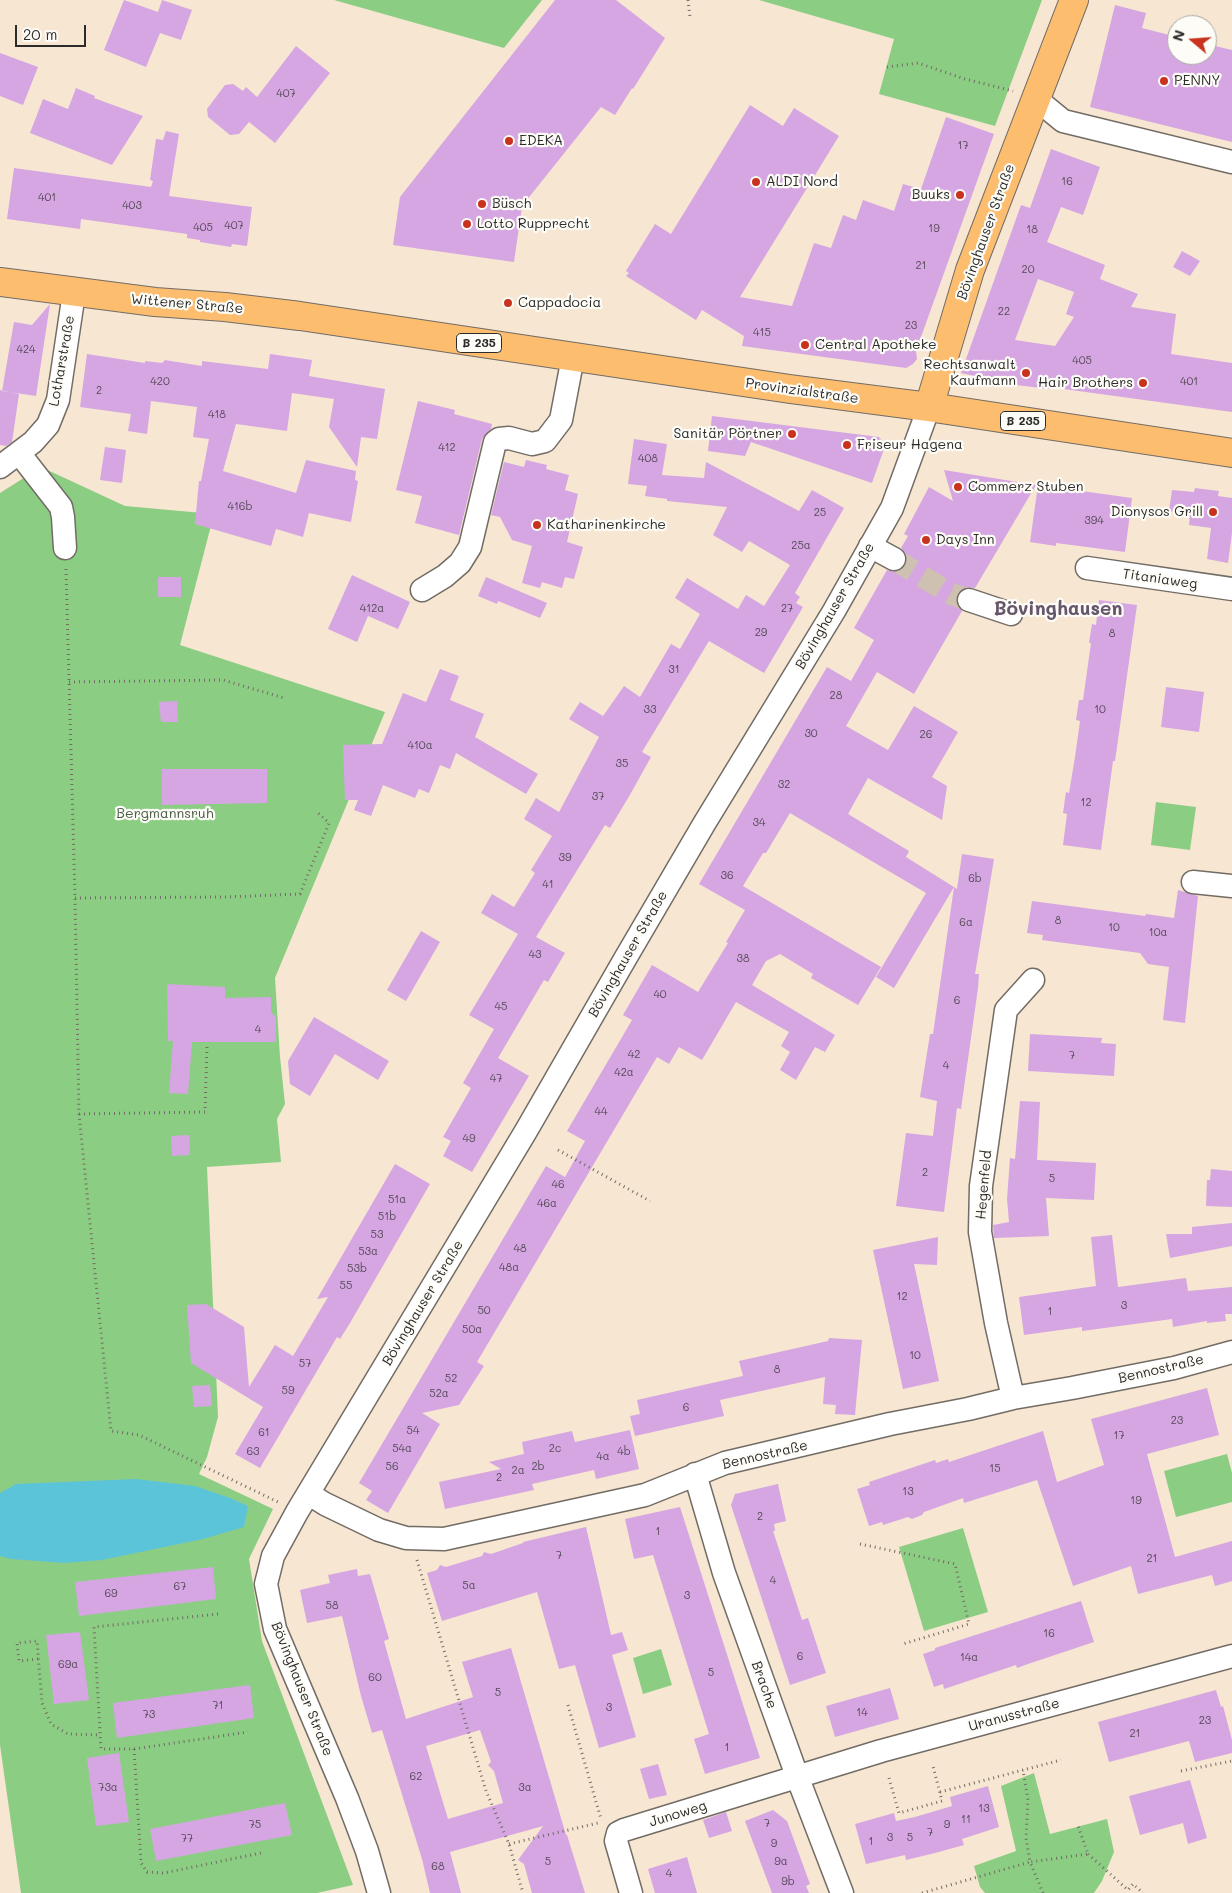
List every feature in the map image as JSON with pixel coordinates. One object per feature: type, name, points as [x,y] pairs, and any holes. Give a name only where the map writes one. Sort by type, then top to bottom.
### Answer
[{"type":"main road","name":"Bövinghauser Straße","points":[[929,407],[970,270],[1069,11]]},
{"type":"main road","name":"Wittener Straße","points":[[0,282],[154,302],[225,307],[373,328]]},
{"type":"main road","name":"Provinzialstraße","points":[[373,328],[873,401],[929,407],[1232,453]]},
{"type":"street","points":[[1035,98],[1063,121],[1232,162]]},
{"type":"street","name":"Lotharstraße","points":[[0,467],[33,442],[48,425],[58,400],[74,292]]},
{"type":"street","points":[[422,590],[445,576],[460,563],[470,547],[495,442],[499,439],[509,438],[532,444],[545,442],[561,420],[573,357]]},
{"type":"street","name":"Bövinghauser Straße","points":[[380,1893],[367,1851],[347,1798],[275,1629],[266,1584],[273,1556],[526,1131],[704,824],[834,611],[892,508],[929,407]]},
{"type":"street","points":[[19,453],[61,507],[65,548]]},
{"type":"street","points":[[870,546],[894,560]]},
{"type":"street","name":"Titaniaweg","points":[[1087,568],[1232,589]]},
{"type":"street","points":[[969,600],[1011,614]]},
{"type":"street","points":[[1193,882],[1232,886]]},
{"type":"street","name":"Hegenfeld","points":[[1013,1398],[996,1323],[980,1232],[981,1186],[1006,1010],[1033,980]]},
{"type":"street","name":"Bennostraße","points":[[303,1503],[324,1504],[380,1530],[406,1538],[418,1540],[444,1539],[645,1495],[725,1463],[890,1424],[1013,1398],[1174,1368],[1232,1352]]},
{"type":"street","name":"Brache","points":[[694,1474],[724,1574],[797,1776],[842,1893]]},
{"type":"street","name":"Uranusstraße","points":[[797,1776],[937,1735],[1232,1656]]},
{"type":"street","name":"Junoweg","points":[[631,1893],[616,1841],[618,1833],[797,1776]]},
{"type":"path","points":[[688,0],[690,17]]},
{"type":"path","points":[[887,67],[918,63],[965,79],[1035,98]]},
{"type":"path","points":[[65,548],[79,1114],[111,1431],[139,1436],[303,1503]]},
{"type":"path","points":[[69,682],[223,680],[284,698]]},
{"type":"path","points":[[75,898],[225,897],[300,894],[329,823],[318,812]]},
{"type":"path","points":[[79,1114],[205,1112],[206,1046]]},
{"type":"path","points":[[558,1150],[650,1201]]},
{"type":"path","points":[[418,1540],[417,1558],[486,1791],[509,1844],[523,1893]]},
{"type":"path","points":[[860,1544],[955,1564],[969,1624],[903,1644]]},
{"type":"path","points":[[218,1614],[94,1627],[101,1749],[134,1749],[248,1732]]},
{"type":"path","points":[[38,1659],[19,1661],[17,1643],[37,1641],[42,1703],[51,1724],[68,1734],[100,1735]]},
{"type":"path","points":[[509,1844],[602,1822],[568,1705]]},
{"type":"path","points":[[134,1749],[141,1863],[147,1872],[164,1873],[261,1853]]},
{"type":"path","points":[[940,1792],[1061,1760]]},
{"type":"path","points":[[1181,1771],[1232,1761]]},
{"type":"path","points":[[889,1778],[898,1813],[942,1801],[933,1766]]},
{"type":"path","points":[[1023,1770],[1028,1800],[1026,1838],[1030,1862],[1043,1893]]},
{"type":"path","points":[[1077,1823],[1088,1854],[1128,1890],[1133,1884],[1143,1893]]},
{"type":"path","points":[[922,1893],[1030,1862],[1088,1854]]},
{"type":"green space","points":[[334,0],[542,0],[504,48]]},
{"type":"green space","points":[[759,0],[1042,0],[995,126],[879,94],[894,39]]},
{"type":"green space","name":"Bergmannsruh","points":[[41,467],[125,506],[214,514],[180,645],[385,712],[275,978],[285,1104],[277,1119],[281,1162],[207,1167],[218,1417],[207,1457],[199,1474],[273,1509],[249,1559],[262,1641],[353,1885],[317,1893],[21,1893],[0,1745],[0,493]]},
{"type":"green space","points":[[1156,802],[1196,807],[1190,850],[1151,845]]},
{"type":"green space","points":[[1227,1454],[1232,1473],[1232,1502],[1176,1517],[1164,1471]]},
{"type":"green space","points":[[963,1528],[988,1612],[924,1631],[899,1547]]},
{"type":"green space","points":[[661,1649],[672,1685],[643,1694],[633,1658]]},
{"type":"green space","points":[[1034,1773],[1050,1834],[1107,1819],[1114,1852],[1102,1881],[1094,1893],[985,1893],[980,1887],[974,1866],[1016,1851],[1001,1786]]},
{"type":"water","points":[[136,1479],[195,1486],[248,1506],[244,1527],[203,1539],[102,1560],[64,1563],[11,1559],[0,1556],[0,1493],[16,1484]]},
{"type":"building","points":[[124,0],[158,12],[162,0],[192,10],[181,40],[160,33],[146,67],[104,50]]},
{"type":"building","name":"EDEKA","points":[[555,0],[616,0],[665,38],[615,115],[601,107],[522,206],[514,262],[393,245],[400,197]]},
{"type":"building","name":"PENNY","points":[[1115,5],[1146,13],[1142,28],[1167,34],[1167,65],[1217,65],[1217,46],[1232,50],[1232,142],[1090,107]]},
{"type":"building","points":[[296,46],[330,73],[275,143],[249,122],[239,134],[230,135],[208,117],[207,109],[225,85],[233,84],[243,91],[246,87],[257,97]]},
{"type":"building","points":[[0,53],[38,67],[23,105],[0,96]]},
{"type":"building","points":[[76,88],[95,96],[94,98],[143,116],[112,165],[30,133],[43,99],[68,109]]},
{"type":"building","points":[[750,105],[783,126],[794,108],[839,136],[740,297],[792,306],[814,243],[831,248],[843,215],[856,220],[863,200],[894,211],[903,184],[921,189],[946,117],[994,134],[916,351],[917,359],[913,364],[906,368],[742,346],[744,336],[702,310],[696,320],[626,276],[629,273],[626,271],[655,224],[671,234]]},
{"type":"building","points":[[166,131],[179,134],[169,196],[252,207],[247,246],[232,244],[231,247],[200,242],[200,240],[187,238],[187,234],[81,219],[80,229],[7,219],[14,168],[151,187],[153,181],[150,180],[156,139],[163,140]]},
{"type":"building","points":[[1051,149],[1100,167],[1083,215],[1061,207],[1047,242],[1105,265],[1100,279],[1138,294],[1131,307],[1176,314],[1171,354],[1232,363],[1232,412],[1049,387],[1049,389],[975,380],[975,376],[961,373],[1021,205],[1030,208]],"holes":[[[1038,279],[1074,292],[1066,314],[1074,317],[1055,346],[1015,340]]]},
{"type":"building","points":[[1182,251],[1200,261],[1190,276],[1173,267]]},
{"type":"building","points":[[50,304],[36,396],[2,391],[14,322],[32,325]]},
{"type":"building","points":[[87,354],[145,363],[145,361],[162,363],[165,360],[202,366],[202,361],[268,369],[270,354],[312,360],[309,376],[385,389],[377,439],[361,437],[357,467],[329,427],[334,399],[292,393],[287,431],[236,424],[223,471],[296,493],[306,460],[356,471],[355,480],[358,481],[351,522],[309,513],[303,537],[276,529],[271,546],[195,524],[199,481],[201,481],[209,439],[193,437],[197,407],[151,401],[147,434],[128,431],[131,414],[80,407]]},
{"type":"building","points":[[0,390],[19,394],[12,442],[6,446],[0,445]]},
{"type":"building","points":[[418,401],[455,410],[454,414],[492,424],[491,429],[482,439],[459,535],[415,523],[422,496],[396,490]]},
{"type":"building","points":[[712,416],[879,437],[885,446],[872,483],[751,442],[745,456],[708,451]]},
{"type":"building","points":[[634,439],[667,444],[662,475],[704,478],[706,462],[799,511],[812,490],[844,508],[795,593],[800,597],[796,603],[803,607],[764,673],[709,641],[642,752],[651,757],[631,793],[610,828],[605,825],[536,937],[565,953],[548,982],[544,980],[498,1058],[529,1076],[472,1172],[443,1156],[451,1141],[443,1137],[471,1088],[463,1083],[494,1029],[469,1015],[518,934],[481,913],[492,894],[514,907],[535,873],[531,870],[552,836],[524,819],[536,798],[559,812],[599,737],[569,719],[580,702],[603,716],[624,686],[640,697],[671,644],[680,649],[700,614],[675,598],[687,578],[738,609],[746,595],[764,606],[790,565],[749,541],[742,552],[713,535],[727,507],[667,501],[667,499],[645,496],[647,486],[628,484]]},
{"type":"building","points":[[105,447],[126,450],[122,483],[100,480]]},
{"type":"building","name":"Katharinenkirche","points":[[526,460],[547,465],[546,469],[569,475],[565,490],[578,494],[567,542],[583,547],[574,579],[565,577],[562,588],[542,582],[540,588],[522,583],[532,546],[512,540],[500,517],[491,515],[504,462],[524,467]]},
{"type":"building","points":[[944,470],[1036,485],[975,588],[966,587],[957,595],[956,603],[962,611],[914,694],[877,672],[846,726],[888,750],[914,706],[958,732],[932,777],[947,786],[942,820],[868,778],[848,814],[909,851],[906,857],[954,887],[894,988],[876,977],[926,893],[790,813],[743,886],[881,967],[858,1005],[811,978],[813,974],[780,954],[766,961],[752,985],[835,1035],[825,1052],[815,1047],[796,1080],[780,1070],[790,1052],[781,1046],[789,1032],[736,1002],[702,1060],[679,1047],[669,1064],[657,1057],[477,1362],[484,1366],[459,1405],[422,1413],[440,1424],[388,1513],[366,1500],[372,1491],[359,1483],[546,1166],[565,1177],[585,1141],[567,1131],[632,1020],[623,1015],[652,965],[698,992],[728,943],[726,942],[745,910],[699,884],[827,667],[851,681],[874,640],[854,628],[887,570],[894,572],[906,565],[907,558],[901,548],[908,536],[904,534],[929,487],[953,501]]},
{"type":"building","points":[[1038,485],[1132,498],[1125,552],[1056,543],[1056,546],[1030,542]]},
{"type":"building","points":[[1195,488],[1219,491],[1218,496],[1232,498],[1232,533],[1228,563],[1207,559],[1211,528],[1189,525],[1190,515],[1169,511],[1172,490],[1194,492]]},
{"type":"building","points":[[352,575],[410,602],[398,629],[368,616],[357,642],[328,629]]},
{"type":"building","points":[[158,577],[181,577],[181,597],[158,597]]},
{"type":"building","points":[[486,577],[547,603],[540,618],[498,601],[497,604],[478,596]]},
{"type":"building","points":[[1099,600],[1137,605],[1101,850],[1063,845],[1067,814],[1063,813],[1066,792],[1069,793],[1080,721],[1076,720],[1079,700],[1083,700],[1092,624],[1096,625]]},
{"type":"building","points":[[440,669],[459,676],[450,700],[484,714],[475,737],[538,774],[526,794],[456,753],[450,769],[440,765],[429,793],[419,789],[415,798],[383,785],[371,816],[354,810],[358,800],[345,800],[343,745],[382,744],[403,693],[426,702]]},
{"type":"building","points":[[1166,687],[1204,692],[1199,732],[1161,727]]},
{"type":"building","points":[[177,701],[178,722],[161,722],[159,702]]},
{"type":"building","points":[[162,769],[267,769],[267,803],[162,805]]},
{"type":"building","points":[[962,854],[994,859],[975,974],[979,974],[978,988],[961,1109],[957,1108],[944,1212],[896,1206],[906,1133],[933,1136],[937,1101],[920,1097],[930,1034],[933,1034],[954,887],[957,889]]},
{"type":"building","points":[[1178,890],[1198,896],[1185,1023],[1163,1020],[1169,967],[1148,964],[1140,953],[1042,940],[1043,935],[1027,933],[1032,901],[1174,918]]},
{"type":"building","points":[[421,931],[440,942],[406,1001],[387,990]]},
{"type":"building","points":[[167,984],[225,987],[225,998],[271,997],[271,1012],[276,1017],[276,1042],[192,1042],[188,1094],[169,1093],[173,1041],[168,1041]]},
{"type":"building","points":[[314,1017],[389,1061],[378,1080],[335,1054],[310,1096],[290,1084],[288,1061]]},
{"type":"building","points":[[1030,1034],[1102,1038],[1101,1043],[1116,1044],[1114,1076],[1028,1071]]},
{"type":"building","points":[[1020,1101],[1040,1102],[1037,1160],[1096,1163],[1094,1200],[1046,1198],[1049,1236],[994,1238],[993,1225],[1009,1222],[1007,1199],[1010,1158],[1015,1159]]},
{"type":"building","points":[[189,1135],[190,1155],[172,1156],[171,1136]]},
{"type":"building","points":[[395,1164],[430,1184],[350,1323],[340,1339],[337,1337],[260,1468],[235,1454],[263,1407],[191,1363],[187,1305],[206,1304],[244,1327],[249,1387],[275,1345],[293,1356],[328,1297],[317,1299]]},
{"type":"building","points":[[1211,1169],[1232,1171],[1232,1207],[1206,1206],[1207,1180],[1210,1180]]},
{"type":"building","points":[[1232,1223],[1232,1246],[1170,1258],[1166,1234],[1192,1234],[1192,1227]]},
{"type":"building","points":[[1112,1235],[1118,1287],[1186,1278],[1188,1291],[1232,1287],[1232,1314],[1225,1314],[1226,1321],[1207,1323],[1207,1321],[1173,1327],[1172,1319],[1082,1331],[1082,1327],[1024,1335],[1019,1297],[1096,1286],[1091,1237]]},
{"type":"building","points":[[938,1237],[937,1265],[914,1264],[939,1381],[903,1389],[873,1250]]},
{"type":"building","points":[[829,1338],[862,1340],[855,1415],[835,1414],[836,1405],[823,1404],[825,1377],[720,1400],[724,1416],[635,1436],[630,1416],[640,1414],[637,1400],[743,1376],[739,1361],[828,1341]]},
{"type":"building","points":[[210,1385],[212,1406],[194,1407],[192,1386]]},
{"type":"building","points":[[1207,1388],[1219,1435],[1147,1454],[1175,1557],[1232,1541],[1232,1581],[1215,1586],[1212,1575],[1138,1594],[1131,1566],[1073,1586],[1037,1480],[964,1503],[963,1498],[924,1512],[922,1515],[912,1519],[908,1517],[883,1525],[882,1522],[869,1526],[857,1489],[870,1485],[869,1482],[935,1460],[936,1463],[948,1459],[949,1462],[1043,1431],[1057,1482],[1104,1465],[1091,1419]]},
{"type":"building","points":[[630,1430],[639,1469],[596,1479],[594,1470],[532,1484],[534,1490],[445,1509],[439,1482],[501,1469],[489,1462],[524,1454],[522,1442],[572,1431],[575,1442]]},
{"type":"building","points":[[778,1484],[786,1521],[774,1524],[775,1531],[773,1531],[802,1620],[808,1618],[826,1673],[790,1685],[731,1505],[735,1494]]},
{"type":"building","points":[[680,1507],[760,1758],[705,1774],[694,1739],[709,1734],[653,1555],[634,1559],[625,1519]]},
{"type":"building","points":[[586,1527],[611,1635],[622,1632],[628,1650],[612,1655],[636,1737],[599,1748],[575,1665],[559,1669],[537,1592],[442,1621],[427,1573],[437,1570],[440,1565],[446,1567],[482,1556],[484,1552],[491,1554],[523,1542]]},
{"type":"building","points":[[213,1567],[216,1599],[79,1616],[75,1582]]},
{"type":"building","points":[[357,1569],[358,1576],[370,1574],[389,1639],[384,1641],[406,1719],[473,1697],[462,1662],[511,1648],[585,1893],[532,1893],[524,1864],[518,1860],[543,1826],[450,1852],[461,1893],[430,1893],[422,1859],[382,1730],[372,1733],[342,1616],[307,1623],[300,1590],[330,1583],[328,1575]],"holes":[[[480,1730],[491,1762],[488,1765],[494,1771],[503,1803],[448,1819],[426,1746]]]},
{"type":"building","points":[[1081,1601],[1094,1642],[1017,1668],[1016,1665],[944,1689],[943,1684],[934,1687],[923,1654],[935,1650],[935,1648]]},
{"type":"building","points":[[80,1632],[89,1700],[54,1704],[46,1635]]},
{"type":"building","points":[[250,1685],[254,1718],[117,1738],[113,1703]]},
{"type":"building","points":[[890,1688],[899,1719],[835,1737],[826,1706]]},
{"type":"building","points":[[1216,1690],[1221,1707],[1223,1706],[1232,1740],[1232,1753],[1195,1762],[1189,1741],[1109,1762],[1098,1722]]},
{"type":"building","points":[[119,1753],[129,1822],[96,1826],[87,1758]]},
{"type":"building","points":[[658,1764],[667,1795],[649,1799],[640,1769]]},
{"type":"building","points":[[1190,1780],[1207,1838],[1188,1844],[1183,1823],[1140,1835],[1129,1796]]},
{"type":"building","points":[[988,1786],[999,1827],[962,1839],[964,1845],[906,1860],[905,1855],[866,1864],[855,1824],[894,1813],[896,1821],[915,1817],[952,1806],[950,1797]]},
{"type":"building","points":[[285,1803],[292,1835],[156,1861],[150,1829]]},
{"type":"building","points":[[773,1810],[787,1821],[810,1884],[806,1886],[809,1893],[772,1893],[745,1821]]},
{"type":"building","points":[[726,1812],[732,1831],[709,1838],[703,1820]]},
{"type":"building","points":[[687,1857],[697,1893],[655,1893],[648,1869]]},
{"type":"tunnel","points":[[894,559],[951,594],[969,600]]},
{"type":"place","name":"PENNY","points":[[1164,81]]},
{"type":"place","name":"EDEKA","points":[[509,141]]},
{"type":"place","name":"ALDI Nord","points":[[756,182]]},
{"type":"place","name":"Buuks","points":[[960,195]]},
{"type":"place","name":"Büsch","points":[[482,204]]},
{"type":"place","name":"Lotto Rupprecht","points":[[467,224]]},
{"type":"place","name":"Cappadocia","points":[[508,303]]},
{"type":"place","name":"Central Apotheke","points":[[805,345]]},
{"type":"place","name":"Rechtsanwalt Kaufmann","points":[[1026,373]]},
{"type":"place","name":"Hair Brothers","points":[[1143,383]]},
{"type":"place","name":"Sanitär Pörtner","points":[[792,434]]},
{"type":"place","name":"Friseur Hagena","points":[[847,445]]},
{"type":"place","name":"Commerz Stuben","points":[[958,487]]},
{"type":"place","name":"Dionysos Grill","points":[[1213,512]]},
{"type":"place","name":"Katharinenkirche","points":[[537,525]]},
{"type":"place","name":"Days Inn","points":[[926,540]]},
{"type":"district","name":"Bövinghausen","points":[[1058,609]]}]
